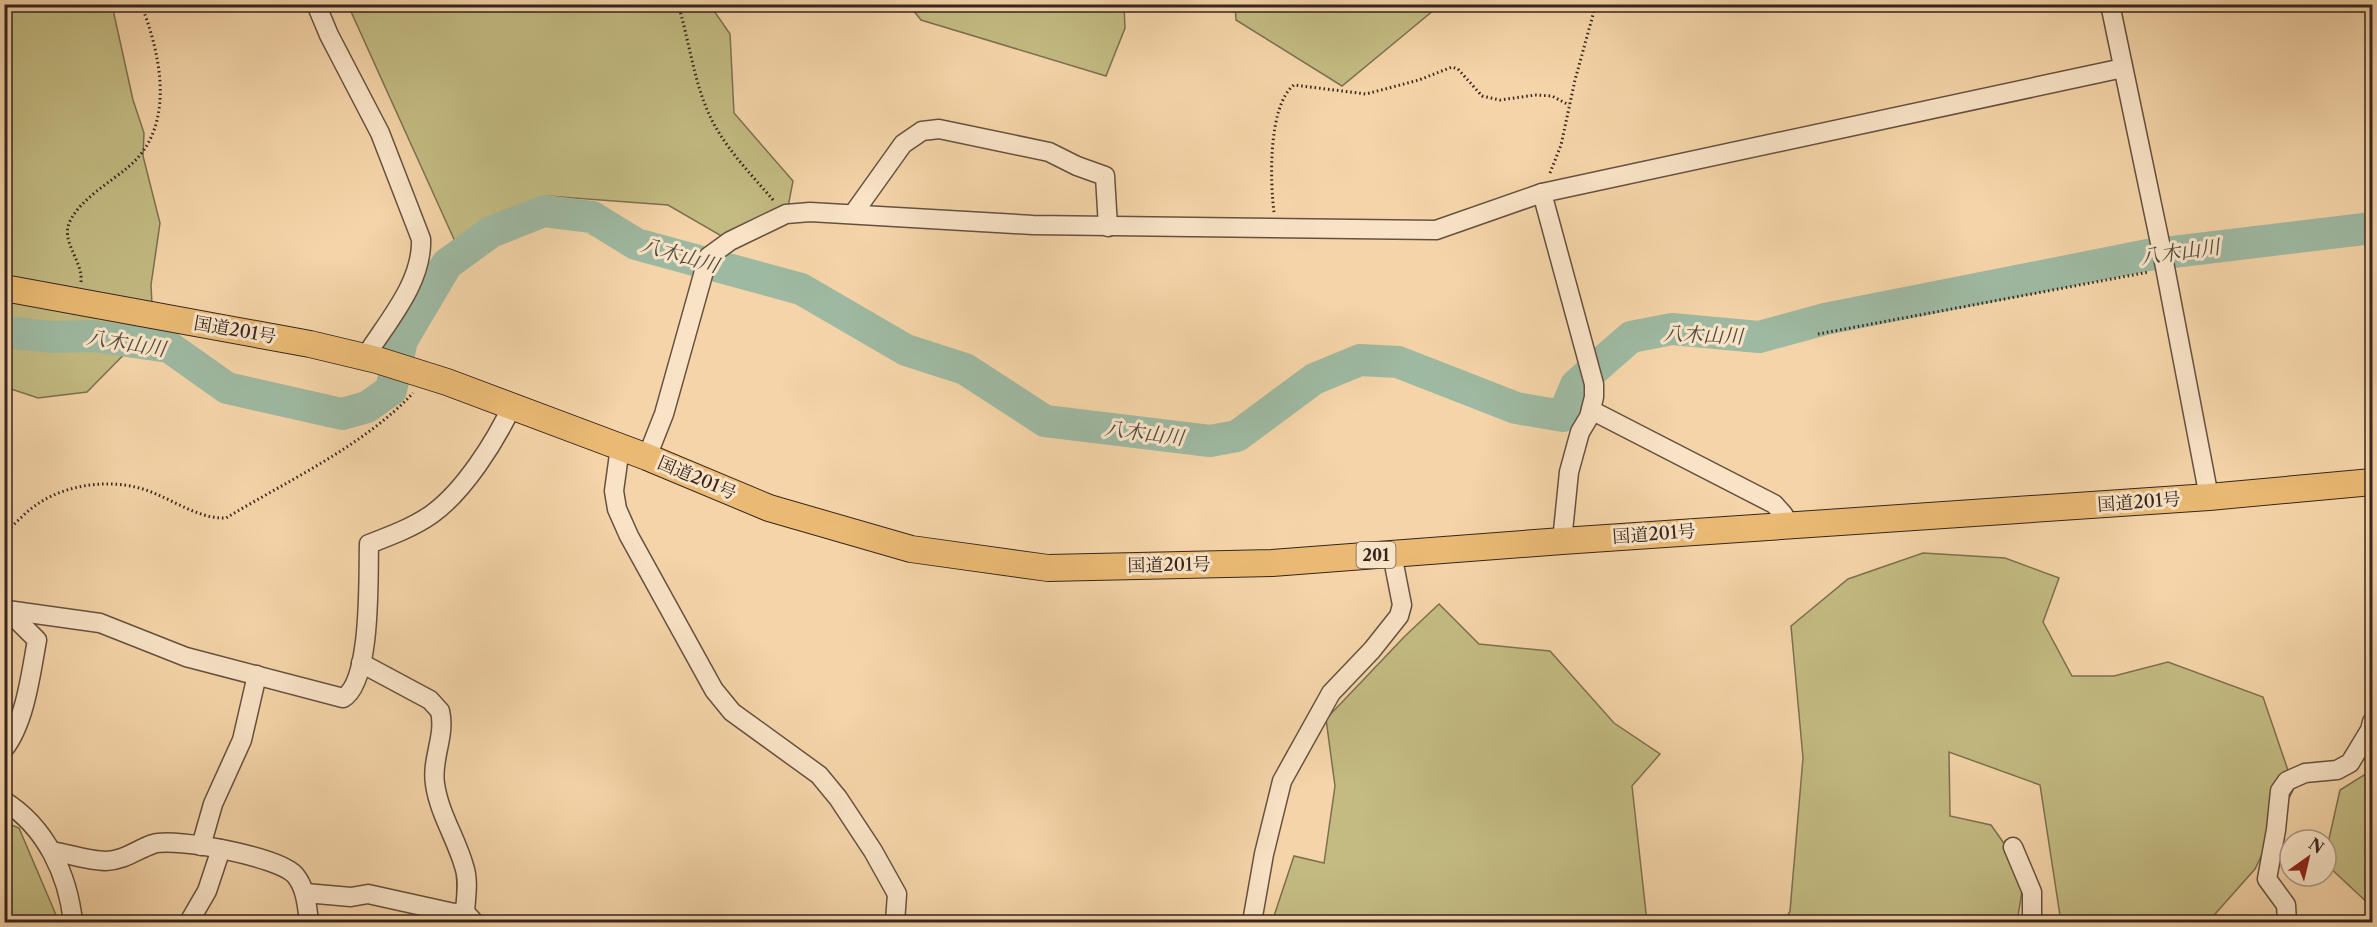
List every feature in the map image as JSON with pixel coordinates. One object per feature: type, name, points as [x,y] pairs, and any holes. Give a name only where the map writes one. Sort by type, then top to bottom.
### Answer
[{"type":"highway","name":"国道201号","points":[[4,288],[310,344],[371,359],[419,373],[512,406],[646,457],[769,508],[911,549],[1048,568],[1272,563],[2209,497],[2373,482]]},
{"type":"street","points":[[316,4],[380,133],[421,239],[422,255],[410,288],[371,359]]},
{"type":"street","points":[[2110,4],[2165,265],[2209,497]]},
{"type":"street","points":[[646,457],[664,414],[706,264],[730,240],[786,214],[810,212],[1033,225],[1436,230],[1542,193],[2122,68]]},
{"type":"street","points":[[853,214],[903,144],[922,131],[939,129],[1048,152],[1105,176],[1108,226]]},
{"type":"street","points":[[1542,193],[1594,384],[1591,410],[1580,432],[1569,472],[1562,541]]},
{"type":"street","points":[[6,609],[100,623],[186,657],[343,698],[352,688],[365,648],[369,544],[395,534],[432,514],[452,495],[496,439],[512,406]]},
{"type":"street","points":[[1591,410],[1774,504],[1790,525]]},
{"type":"street","points":[[620,447],[614,491],[617,509],[629,536],[714,690],[732,712],[819,775],[838,798],[873,851],[897,894],[895,922]]},
{"type":"street","points":[[1252,922],[1264,854],[1282,781],[1330,693],[1372,650],[1399,616],[1402,605],[1392,554]]},
{"type":"street","points":[[4,749],[9,743],[26,701],[37,640],[6,609]]},
{"type":"street","points":[[305,893],[340,897],[368,894],[470,917],[465,867],[438,800],[434,781],[434,766],[442,732],[440,711],[430,700],[361,663]]},
{"type":"street","points":[[201,846],[213,804],[242,740],[257,675]]},
{"type":"street","points":[[2287,922],[2286,905],[2267,879],[2280,791],[2287,781],[2305,773],[2337,770],[2350,763],[2373,722]]},
{"type":"street","points":[[4,801],[13,806],[38,832],[52,851],[64,880],[73,922]]},
{"type":"street","points":[[52,851],[105,861],[126,858],[154,844],[174,843],[221,849],[279,864],[295,874],[305,893],[309,922]]},
{"type":"street","points":[[2013,847],[2032,892],[2032,922]]},
{"type":"street","points":[[189,922],[207,891],[221,849]]},
{"type":"path","points":[[79,302],[82,271],[69,244],[67,232],[70,221],[87,201],[132,164],[157,122],[160,99],[159,64],[141,4]]},
{"type":"path","points":[[678,4],[694,71],[708,112],[727,146],[786,214]]},
{"type":"path","points":[[1542,193],[1561,144],[1596,4]]},
{"type":"path","points":[[1275,229],[1270,183],[1276,123],[1288,90],[1294,86],[1366,94],[1419,80],[1452,67],[1458,69],[1482,96],[1500,100],[1535,95],[1552,96],[1569,105]]},
{"type":"path","points":[[1818,334],[2165,265]]},
{"type":"path","points":[[11,527],[34,506],[57,492],[103,484],[153,492],[198,513],[226,518],[369,433],[398,410],[419,373]]},
{"type":"shaded area","points":[[1235,4],[1440,5],[1342,86],[1236,20]]},
{"type":"shaded area","points":[[5,5],[112,5],[133,100],[144,133],[143,156],[160,223],[151,285],[153,325],[87,392],[38,398],[5,387]]},
{"type":"shaded area","points":[[348,5],[710,5],[730,34],[734,113],[793,181],[788,207],[730,241],[668,205],[547,196],[458,248]]},
{"type":"shaded area","points":[[909,5],[1124,5],[1125,28],[1106,76],[921,20]]},
{"type":"shaded area","points":[[1923,553],[2005,558],[2059,578],[2043,622],[2072,676],[2114,676],[2168,662],[2263,697],[2294,788],[2255,869],[2208,922],[2061,922],[2040,785],[1949,752],[1950,816],[1991,825],[2025,873],[2017,922],[1784,922],[1790,911],[1803,758],[1791,626],[1848,579]]},
{"type":"shaded area","points":[[1439,604],[1479,644],[1550,651],[1614,723],[1660,754],[1632,786],[1647,922],[1272,922],[1294,856],[1324,863],[1335,786],[1326,719],[1405,636]]},
{"type":"shaded area","points":[[2372,770],[2372,907],[2338,875],[2338,828],[2331,828],[2340,790]]},
{"type":"shaded area","points":[[4,822],[19,828],[59,922],[5,922]]},
{"type":"waterway","name":"八木山川","points":[[4,332],[53,337],[92,336],[169,347],[227,388],[342,414],[367,407],[391,390],[402,340],[447,264],[491,232],[544,211],[592,217],[636,244],[801,289],[906,350],[965,369],[1045,421],[1210,441],[1237,436],[1314,379],[1360,360],[1398,362],[1516,408],[1563,416],[1576,385],[1631,337],[1672,329],[1759,337],[1825,319],[2148,255],[2372,228]]}]
